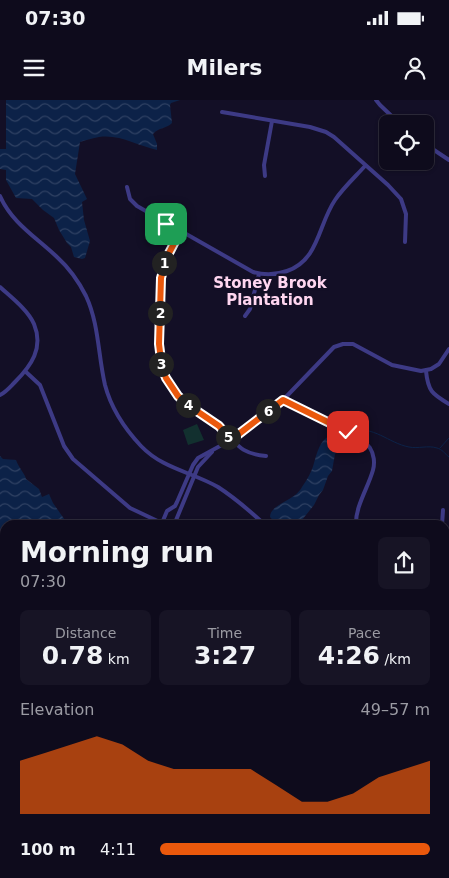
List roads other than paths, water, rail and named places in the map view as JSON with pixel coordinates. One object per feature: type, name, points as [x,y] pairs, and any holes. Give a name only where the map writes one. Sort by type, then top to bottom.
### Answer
[{"type":"street","points":[[376,100],[391,115]]},
{"type":"street","points":[[222,112],[310,127],[326,132],[343,145],[401,199],[406,214],[405,242]]},
{"type":"street","points":[[264,176],[264,165],[272,121]]},
{"type":"street","points":[[434,150],[449,160]]},
{"type":"street","points":[[127,187],[128,195],[137,206],[235,263],[259,274],[284,272],[300,264],[314,249],[336,200],[366,166]]},
{"type":"street","points":[[1,198],[10,214],[58,258],[85,294],[94,319],[106,388],[121,421],[148,453],[166,465],[227,493],[259,520]]},
{"type":"street","points":[[180,232],[167,257],[161,278],[159,344],[162,368],[178,396],[188,405],[219,426],[231,440],[245,451],[254,455],[266,456]]},
{"type":"street","points":[[245,316],[250,309],[259,274]]},
{"type":"street","points":[[0,287],[29,315],[38,337],[38,347],[34,360],[26,372],[0,395]]},
{"type":"street","points":[[165,520],[167,511],[176,505],[198,458],[231,440],[283,400],[331,349],[343,344],[358,345],[392,365],[426,371],[439,364],[449,349]]},
{"type":"street","points":[[426,371],[430,391],[449,404]]},
{"type":"street","points":[[26,372],[40,385],[64,446],[73,459],[125,504],[138,513],[155,520]]},
{"type":"street","points":[[283,400],[347,431],[367,445],[371,451],[374,458],[374,469],[357,520]]},
{"type":"street","points":[[176,520],[201,463],[213,450]]},
{"type":"street","points":[[176,505],[181,508]]},
{"type":"street","points":[[442,520],[443,510]]},
{"type":"water","points":[[6,100],[180,100],[170,105],[172,123],[153,134],[157,150],[114,137],[99,137],[80,142],[75,174],[87,199],[82,202],[84,220],[90,241],[85,258],[74,257],[71,247],[59,230],[54,218],[32,199],[16,198],[6,180],[6,170],[0,169],[0,149],[6,149]]},
{"type":"water","points":[[339,432],[348,434],[349,438],[335,454],[332,471],[314,505],[302,520],[273,520],[270,517],[274,509],[299,492],[311,472],[321,444],[328,436]]},
{"type":"water","points":[[0,456],[3,459],[16,460],[26,479],[39,489],[42,497],[49,494],[65,520],[0,520]]},
{"type":"waterway","points":[[350,431],[366,430],[374,432],[409,447],[437,448],[449,457]]},
{"type":"waterway","points":[[440,448],[449,438]]},
{"type":"district","name":"Stoney Brook Plantation","points":[[270,292]]}]
